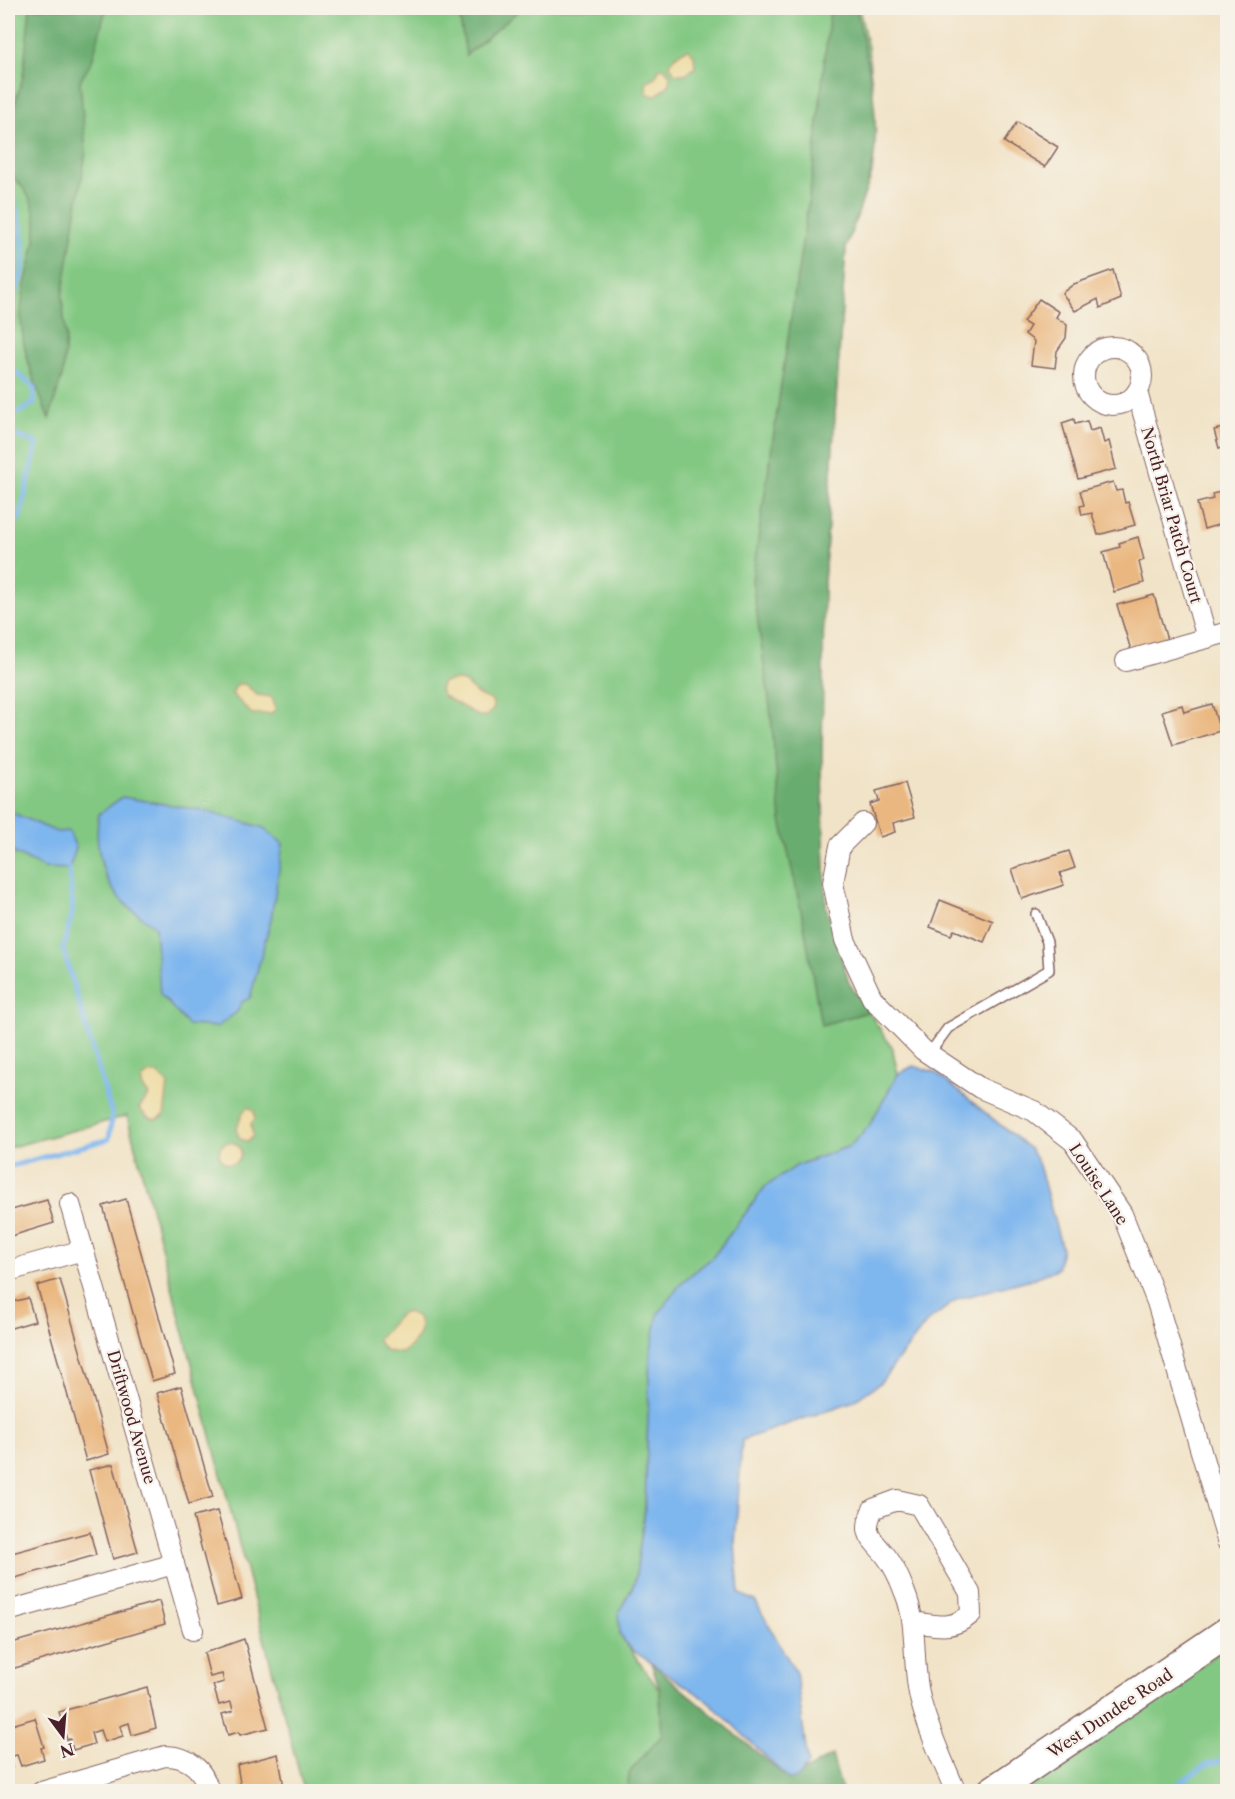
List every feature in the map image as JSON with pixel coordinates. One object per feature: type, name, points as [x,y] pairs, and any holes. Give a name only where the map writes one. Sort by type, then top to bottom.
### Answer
[{"type":"main road","name":"West Dundee Road","points":[[992,1791],[1227,1632]]},
{"type":"street","name":"North Briar Patch Court","points":[[1137,392],[1207,638]]},
{"type":"street","points":[[1126,661],[1227,632]]},
{"type":"street","name":"Louise Lane","points":[[863,823],[840,846],[834,883],[845,940],[872,998],[929,1054],[980,1088],[1034,1111],[1073,1141],[1122,1214],[1157,1302],[1227,1543]]},
{"type":"street","name":"Driftwood Avenue","points":[[70,1204],[193,1630]]},
{"type":"street","points":[[8,1271],[83,1250]]},
{"type":"street","points":[[913,1622],[941,1626],[959,1624],[971,1614],[970,1593],[919,1506],[897,1500],[873,1509],[868,1521],[871,1542],[887,1557],[906,1594],[913,1622],[912,1642],[920,1701],[956,1791]]},
{"type":"street","points":[[8,1611],[174,1564]]},
{"type":"street","points":[[41,1791],[165,1756],[181,1756],[199,1769],[207,1781],[209,1791]]},
{"type":"lane","points":[[929,1054],[948,1028],[1049,970],[1047,942],[1036,914]]},
{"type":"green space","points":[[8,8],[859,8],[868,48],[874,105],[869,129],[875,146],[872,174],[846,247],[824,583],[820,720],[826,907],[849,983],[892,1047],[898,1074],[869,1126],[850,1146],[798,1165],[765,1187],[713,1257],[682,1282],[650,1354],[645,1510],[635,1582],[619,1612],[620,1635],[660,1691],[662,1736],[629,1773],[631,1791],[304,1791],[127,1116],[8,1148]]},
{"type":"green space","points":[[30,8],[106,9],[92,61],[80,81],[86,152],[62,298],[66,337],[63,373],[49,419],[27,357],[21,317],[36,224],[33,207],[24,189],[8,172],[8,126],[23,77]]},
{"type":"green space","points":[[458,8],[522,8],[466,55]]},
{"type":"green space","points":[[830,8],[856,8],[875,110],[875,145],[871,171],[846,247],[824,583],[822,770],[826,907],[849,983],[868,1012],[821,1025],[803,920],[781,820],[770,707],[752,580],[813,170]]},
{"type":"green space","points":[[1227,1647],[1227,1791],[1018,1791]]},
{"type":"green space","points":[[651,1663],[790,1780],[832,1755],[842,1791],[627,1792],[629,1773],[662,1735],[660,1691]]},
{"type":"sand","points":[[688,49],[694,55],[695,68],[685,74],[675,74],[671,63],[677,55]]},
{"type":"sand","points":[[660,68],[665,68],[670,75],[669,85],[655,96],[647,94],[646,82],[655,77]]},
{"type":"sand","points":[[457,680],[464,682],[479,695],[491,700],[493,710],[486,716],[478,716],[442,695],[440,689],[443,682]]},
{"type":"sand","points":[[237,684],[245,684],[257,695],[272,697],[276,710],[270,714],[252,714],[232,694]]},
{"type":"sand","points":[[157,1073],[168,1084],[164,1116],[153,1119],[147,1117],[139,1108],[149,1095],[142,1086],[142,1079],[148,1074]]},
{"type":"sand","points":[[248,1107],[254,1111],[255,1119],[251,1124],[253,1136],[248,1142],[240,1139],[236,1130],[243,1112]]},
{"type":"sand","points":[[230,1142],[238,1145],[241,1153],[238,1161],[230,1164],[222,1161],[219,1153],[222,1145]]},
{"type":"sand","points":[[408,1312],[419,1322],[417,1338],[402,1353],[385,1351],[377,1340],[400,1314]]},
{"type":"water","points":[[122,797],[206,811],[264,828],[283,844],[271,919],[250,998],[242,1002],[237,1012],[217,1027],[188,1025],[160,994],[155,927],[120,899],[106,876],[98,845],[99,814]]},
{"type":"water","points":[[8,811],[57,832],[69,831],[76,848],[69,869],[44,868],[8,850]]},
{"type":"water","points":[[913,1066],[935,1072],[1030,1149],[1039,1165],[1062,1249],[1057,1269],[1035,1278],[958,1299],[928,1321],[880,1383],[854,1401],[742,1440],[735,1544],[739,1593],[755,1601],[796,1673],[808,1764],[799,1777],[790,1780],[708,1701],[632,1650],[620,1635],[619,1612],[635,1582],[645,1510],[650,1354],[658,1314],[682,1282],[713,1257],[765,1187],[798,1165],[850,1146],[869,1126],[898,1074]]},
{"type":"building","points":[[1017,122],[1058,147],[1045,167],[1004,142]]},
{"type":"building","points":[[1113,270],[1121,299],[1100,308],[1098,299],[1075,311],[1062,293],[1074,284]]},
{"type":"building","points":[[1039,299],[1059,312],[1056,317],[1067,325],[1066,338],[1057,351],[1055,368],[1031,365],[1034,341],[1025,334],[1030,326],[1023,322]]},
{"type":"building","points":[[1074,419],[1075,424],[1087,421],[1090,431],[1100,428],[1104,443],[1109,441],[1116,469],[1078,479],[1062,423]]},
{"type":"building","points":[[1228,427],[1228,446],[1219,448],[1214,430]]},
{"type":"building","points":[[1113,482],[1116,491],[1122,490],[1135,525],[1098,535],[1092,513],[1082,515],[1080,506],[1084,505],[1080,491]]},
{"type":"building","points":[[1228,490],[1228,522],[1204,529],[1197,503],[1213,499],[1212,494]]},
{"type":"building","points":[[1138,537],[1144,560],[1139,562],[1144,583],[1114,592],[1103,552],[1120,547],[1119,543]]},
{"type":"building","points":[[1154,595],[1167,640],[1131,650],[1117,605]]},
{"type":"building","points":[[1212,704],[1220,731],[1173,745],[1162,711],[1182,705],[1184,712]]},
{"type":"building","points":[[905,783],[915,817],[893,823],[895,832],[880,837],[870,804],[879,801],[876,791]]},
{"type":"building","points":[[1069,851],[1075,868],[1060,873],[1064,885],[1022,899],[1012,869]]},
{"type":"building","points":[[940,900],[993,921],[984,942],[954,930],[951,935],[930,927]]},
{"type":"building","points":[[126,1199],[175,1374],[152,1381],[103,1206]]},
{"type":"building","points":[[47,1200],[54,1223],[8,1237],[8,1211]]},
{"type":"building","points":[[60,1279],[109,1454],[86,1461],[37,1286]]},
{"type":"building","points":[[28,1298],[35,1321],[8,1329],[8,1303]]},
{"type":"building","points":[[181,1386],[213,1497],[189,1504],[157,1393]]},
{"type":"building","points":[[113,1464],[138,1552],[113,1559],[89,1470]]},
{"type":"building","points":[[217,1511],[242,1599],[217,1606],[193,1517]]},
{"type":"building","points":[[90,1532],[96,1555],[8,1580],[8,1554]]},
{"type":"building","points":[[159,1601],[165,1624],[8,1670],[8,1644]]},
{"type":"building","points":[[244,1639],[268,1728],[240,1735],[239,1732],[228,1735],[222,1714],[233,1711],[231,1702],[219,1705],[213,1685],[224,1682],[222,1674],[210,1677],[204,1653]]},
{"type":"building","points":[[147,1687],[156,1728],[132,1735],[129,1723],[120,1726],[123,1736],[104,1742],[100,1730],[91,1733],[94,1744],[73,1750],[70,1739],[67,1740],[59,1712]]},
{"type":"building","points":[[35,1718],[44,1747],[41,1748],[44,1759],[21,1766],[17,1755],[9,1757],[12,1768],[8,1769],[8,1726]]},
{"type":"building","points":[[278,1754],[285,1792],[254,1792],[253,1787],[241,1789],[237,1765]]},
{"type":"waterway","points":[[8,183],[19,217],[24,254],[21,277],[8,313]]},
{"type":"waterway","points":[[8,366],[34,387],[34,403],[20,412],[8,412]]},
{"type":"waterway","points":[[8,433],[37,443],[20,517],[8,528]]},
{"type":"waterway","points":[[8,1167],[109,1139],[112,1115],[63,949],[73,910],[69,869]]},
{"type":"waterway","points":[[1165,1792],[1207,1764],[1228,1759]]}]
